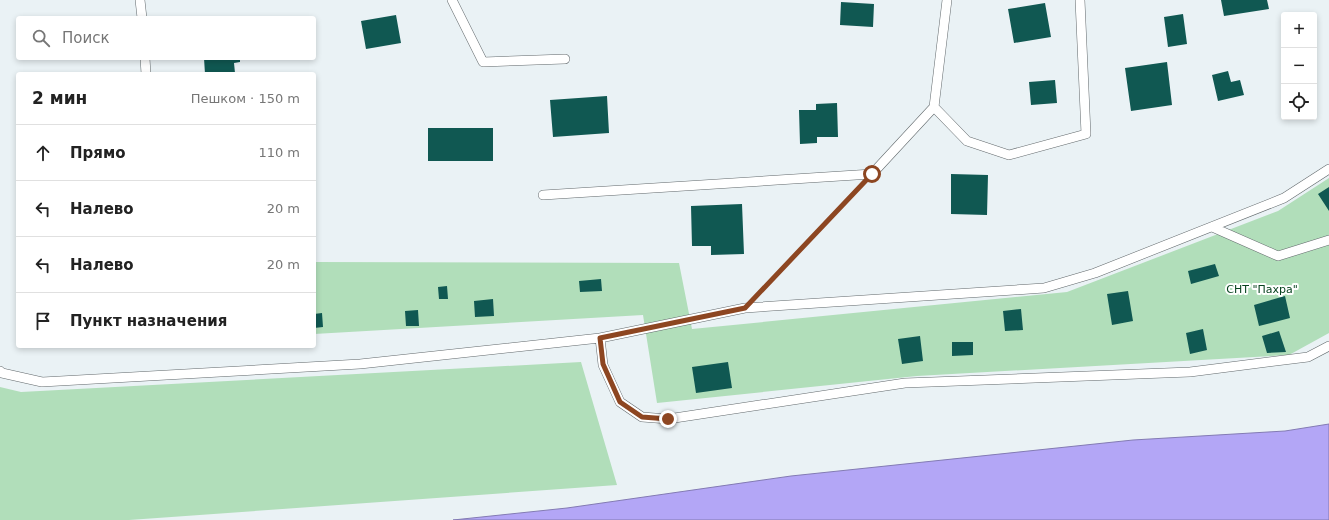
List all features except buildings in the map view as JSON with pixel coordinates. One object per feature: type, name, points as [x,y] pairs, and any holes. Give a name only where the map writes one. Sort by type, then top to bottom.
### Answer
[{"type":"lane","points":[[140,0],[142,16]]},
{"type":"lane","points":[[452,0],[483,62],[565,59]]},
{"type":"lane","points":[[544,195],[872,174],[934,107],[946,0]]},
{"type":"lane","points":[[934,107],[967,142],[1009,155],[1086,134],[1080,0]]},
{"type":"lane","points":[[145,60],[146,72]]},
{"type":"lane","points":[[0,371],[2,373],[42,382],[50,382],[360,364],[600,338],[745,308],[1044,288],[1095,273],[1284,198],[1329,169]]},
{"type":"lane","points":[[1212,227],[1278,256],[1329,240]]},
{"type":"lane","points":[[600,338],[603,364],[620,402],[642,417],[668,419],[905,383],[1190,372],[1308,357],[1329,346]]},
{"type":"path","points":[[745,308],[872,174]]},
{"type":"green space","name":"СНТ \"Пахра\"","points":[[1329,178],[1329,333],[1289,355],[917,376],[657,403],[643,315],[316,334],[316,262],[679,263],[692,329],[1067,292],[1278,211]]},
{"type":"green space","points":[[581,362],[617,485],[129,520],[0,520],[0,387],[21,392]]},
{"type":"shaded area","points":[[1329,424],[1329,520],[453,520],[567,508],[791,476],[1133,440],[1285,431]]},
{"type":"route","points":[[668,419],[642,417],[620,402],[603,364],[600,338],[745,308],[872,174]]}]
